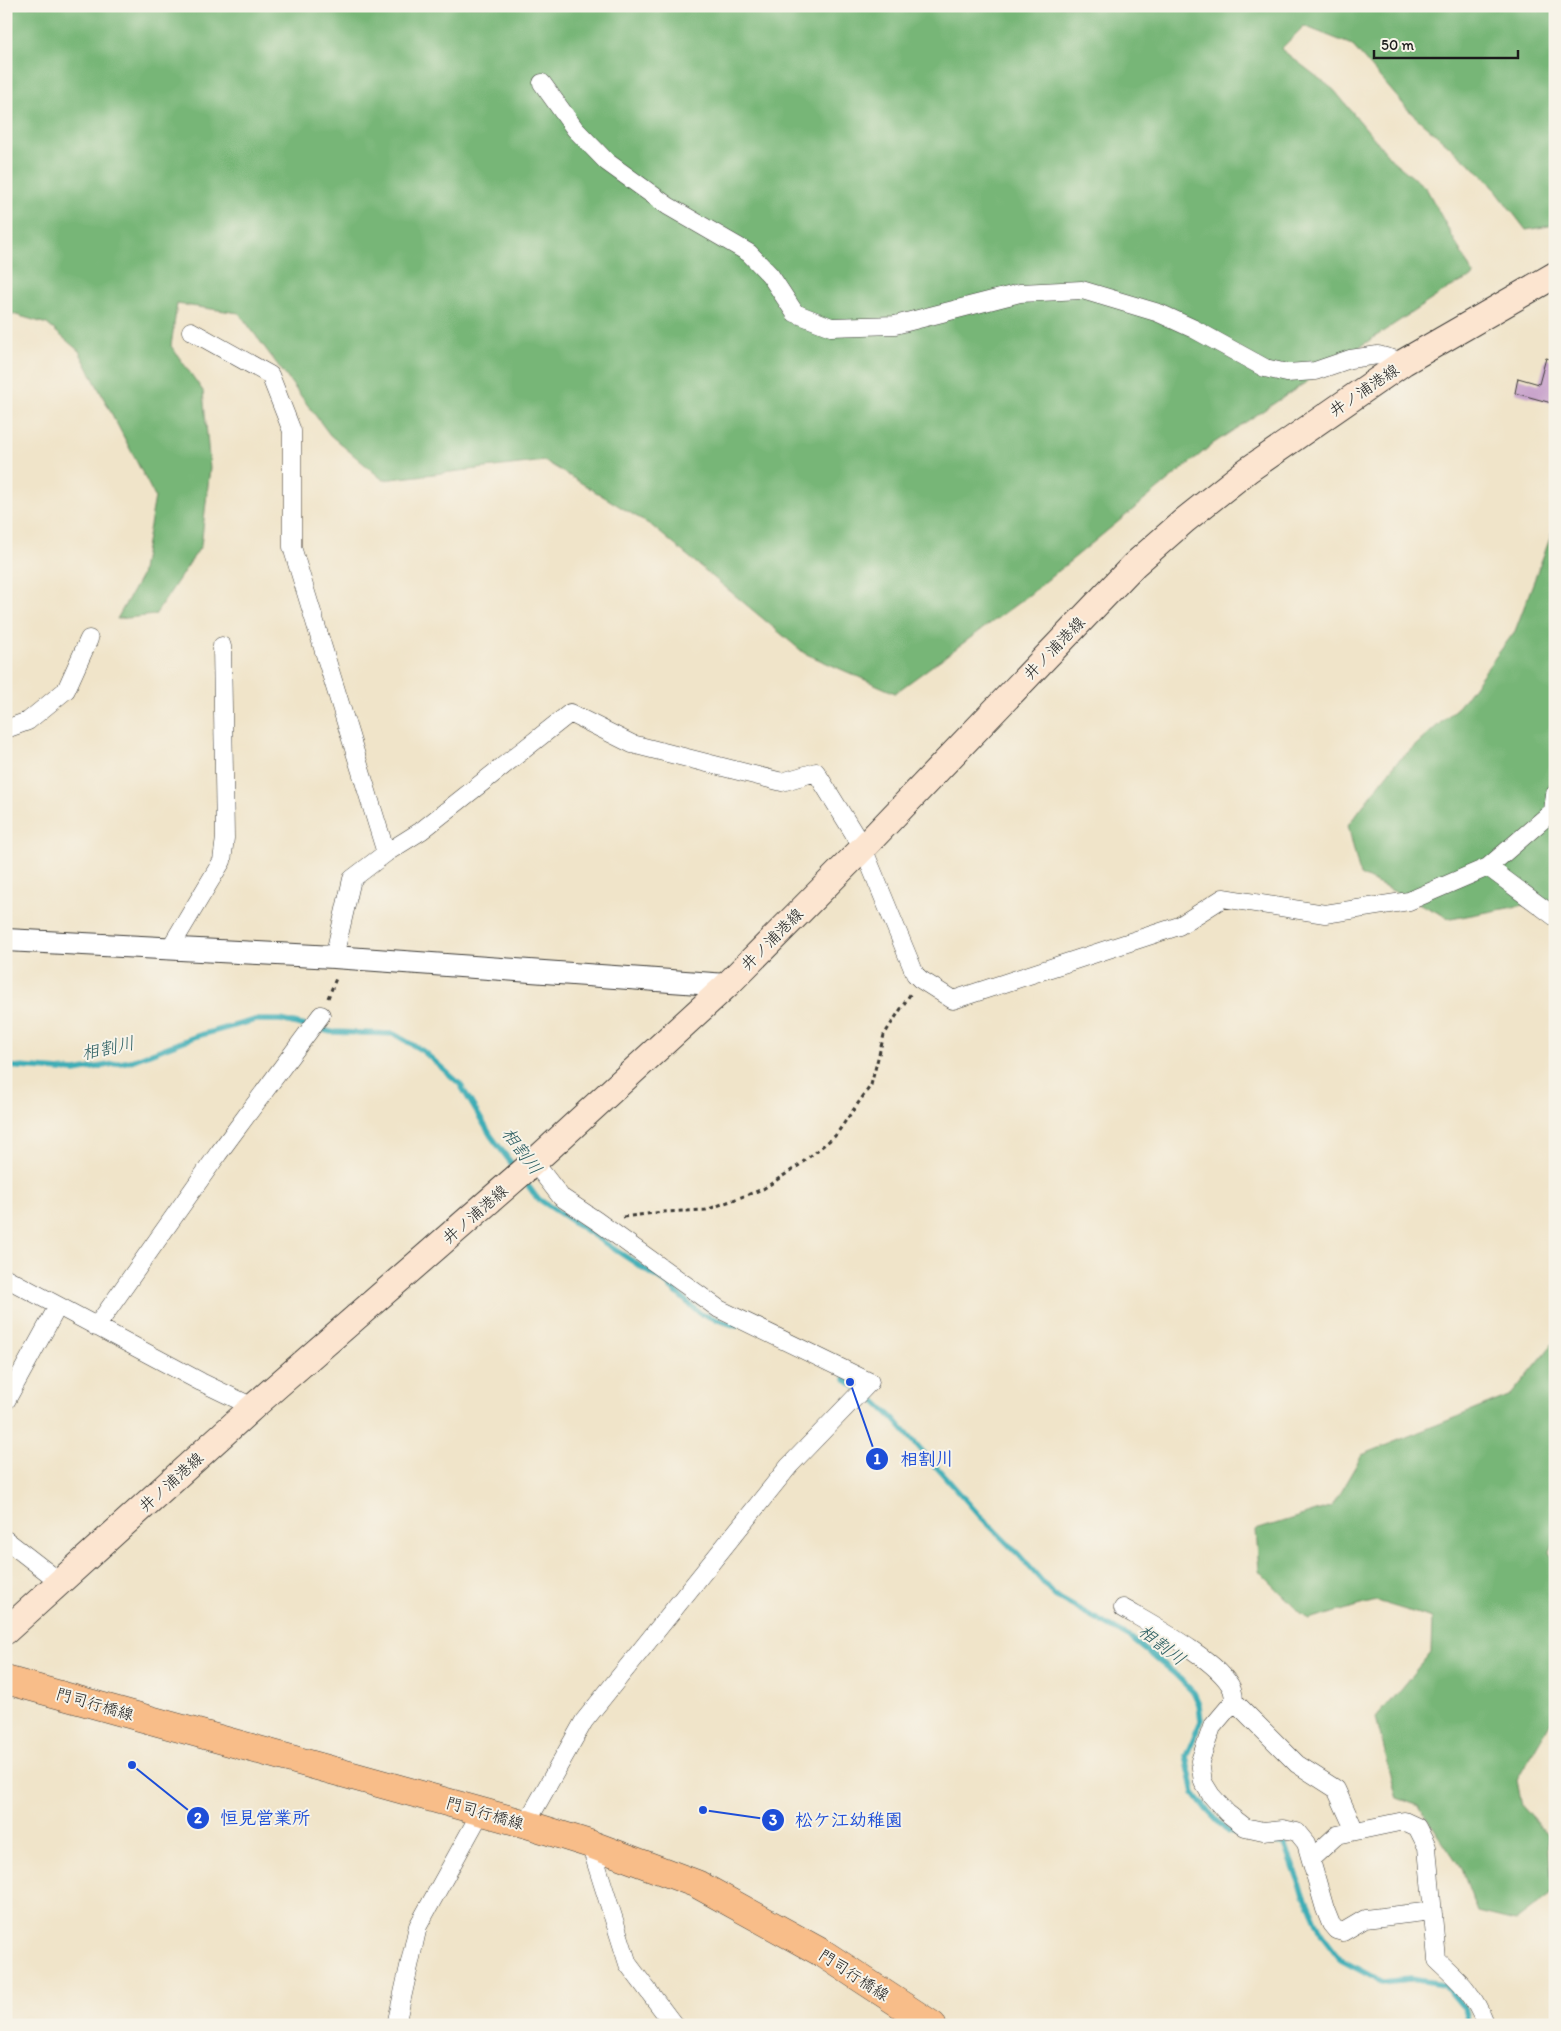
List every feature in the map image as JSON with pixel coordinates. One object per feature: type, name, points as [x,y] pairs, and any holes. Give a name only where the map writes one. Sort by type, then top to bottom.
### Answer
[{"type":"main road","name":"井ノ浦港線","points":[[6,1631],[253,1407],[534,1162],[727,985],[864,848],[1134,566],[1185,520],[1248,470],[1404,362],[1555,275]]},
{"type":"main road","name":"門司行橋線","points":[[6,1680],[526,1824],[590,1844],[696,1884],[824,1954],[932,2025]]},
{"type":"street","points":[[542,83],[575,129],[607,162],[668,206],[749,253],[770,275],[795,313],[831,327],[896,325],[1020,293],[1082,290],[1159,314],[1194,329],[1265,368],[1287,373],[1314,371],[1350,359],[1378,355],[1404,362]]},
{"type":"street","points":[[191,331],[270,375],[292,431],[292,547],[386,853]]},
{"type":"street","points":[[6,729],[28,721],[66,690],[89,639]]},
{"type":"street","points":[[170,948],[222,861],[225,838],[222,646]]},
{"type":"street","points":[[339,957],[352,879],[386,853],[422,831],[570,712],[632,744],[782,782],[816,772],[864,848],[916,974],[920,979],[953,1000],[1179,926],[1223,898],[1325,914],[1409,901],[1488,867],[1553,811],[1555,794]]},
{"type":"street","points":[[1488,867],[1555,917]]},
{"type":"street","points":[[6,940],[339,957],[727,985]]},
{"type":"street","points":[[96,1327],[218,1154],[321,1015]]},
{"type":"street","points":[[526,1824],[584,1721],[789,1466],[870,1382],[719,1309],[561,1197],[534,1162]]},
{"type":"street","points":[[6,1278],[201,1382],[253,1407]]},
{"type":"street","points":[[7,1398],[58,1306]]},
{"type":"street","points":[[6,1540],[60,1582]]},
{"type":"street","points":[[1123,1608],[1214,1667],[1232,1689],[1234,1701],[1297,1764],[1336,1789],[1356,1831]]},
{"type":"street","points":[[1234,1701],[1212,1728],[1200,1761],[1203,1782],[1211,1795],[1227,1813],[1245,1827],[1263,1831],[1283,1829],[1297,1832],[1306,1844],[1325,1909],[1336,1930],[1343,1932],[1365,1919],[1432,1911]]},
{"type":"street","points":[[396,2025],[418,1926],[481,1812]]},
{"type":"street","points":[[1311,1859],[1337,1835],[1404,1821],[1417,1827],[1426,1847],[1437,1960],[1466,1988],[1478,2005],[1486,2025]]},
{"type":"street","points":[[590,1844],[628,1964],[674,2025]]},
{"type":"path","points":[[321,1015],[339,957]]},
{"type":"path","points":[[597,1221],[662,1212],[706,1210],[763,1190],[798,1166],[835,1136],[871,1085],[884,1035],[920,979]]},
{"type":"green space","points":[[6,6],[1555,6],[1555,225],[1526,230],[1487,179],[1410,112],[1352,45],[1304,26],[1281,49],[1334,90],[1392,160],[1426,188],[1474,276],[1449,288],[1214,443],[1029,595],[895,693],[804,653],[652,526],[545,461],[383,480],[330,435],[239,313],[177,304],[171,346],[203,391],[210,468],[201,546],[155,615],[117,619],[141,576],[155,497],[79,351],[47,324],[6,312]]},
{"type":"green space","points":[[1555,525],[1555,899],[1451,919],[1360,875],[1348,825],[1395,764],[1459,706],[1515,631]]},
{"type":"green space","points":[[1555,1341],[1555,1538],[1550,1552],[1555,1561],[1555,1715],[1517,1780],[1522,1807],[1548,1836],[1552,1893],[1515,1921],[1478,1912],[1461,1868],[1419,1806],[1397,1798],[1376,1718],[1431,1652],[1432,1618],[1376,1601],[1308,1620],[1259,1571],[1256,1530],[1332,1506],[1362,1455],[1511,1395]]},
{"type":"building","points":[[1546,358],[1555,360],[1555,404],[1515,393],[1518,378],[1539,384]]},
{"type":"waterway","name":"相割川","points":[[6,1066],[75,1071],[131,1061],[197,1036],[255,1020],[281,1020],[331,1032],[394,1034],[423,1051],[460,1084],[491,1136],[515,1168]]},
{"type":"waterway","name":"相割川","points":[[524,1180],[537,1198],[664,1282],[701,1314],[736,1326]]},
{"type":"waterway","name":"相割川","points":[[845,1379],[873,1399],[893,1418],[979,1515],[1019,1555],[1055,1596],[1131,1638],[1175,1674],[1194,1693],[1199,1704],[1201,1721],[1186,1756],[1194,1793],[1228,1832],[1285,1844],[1298,1880],[1322,1935],[1341,1960],[1382,1982],[1410,1979],[1444,1984],[1464,2008],[1468,2025]]},
{"type":"place","name":"相割川","points":[[850,1382]]},
{"type":"place","name":"恒見営業所","points":[[132,1765]]},
{"type":"place","name":"松ケ江幼稚園","points":[[703,1810]]}]
